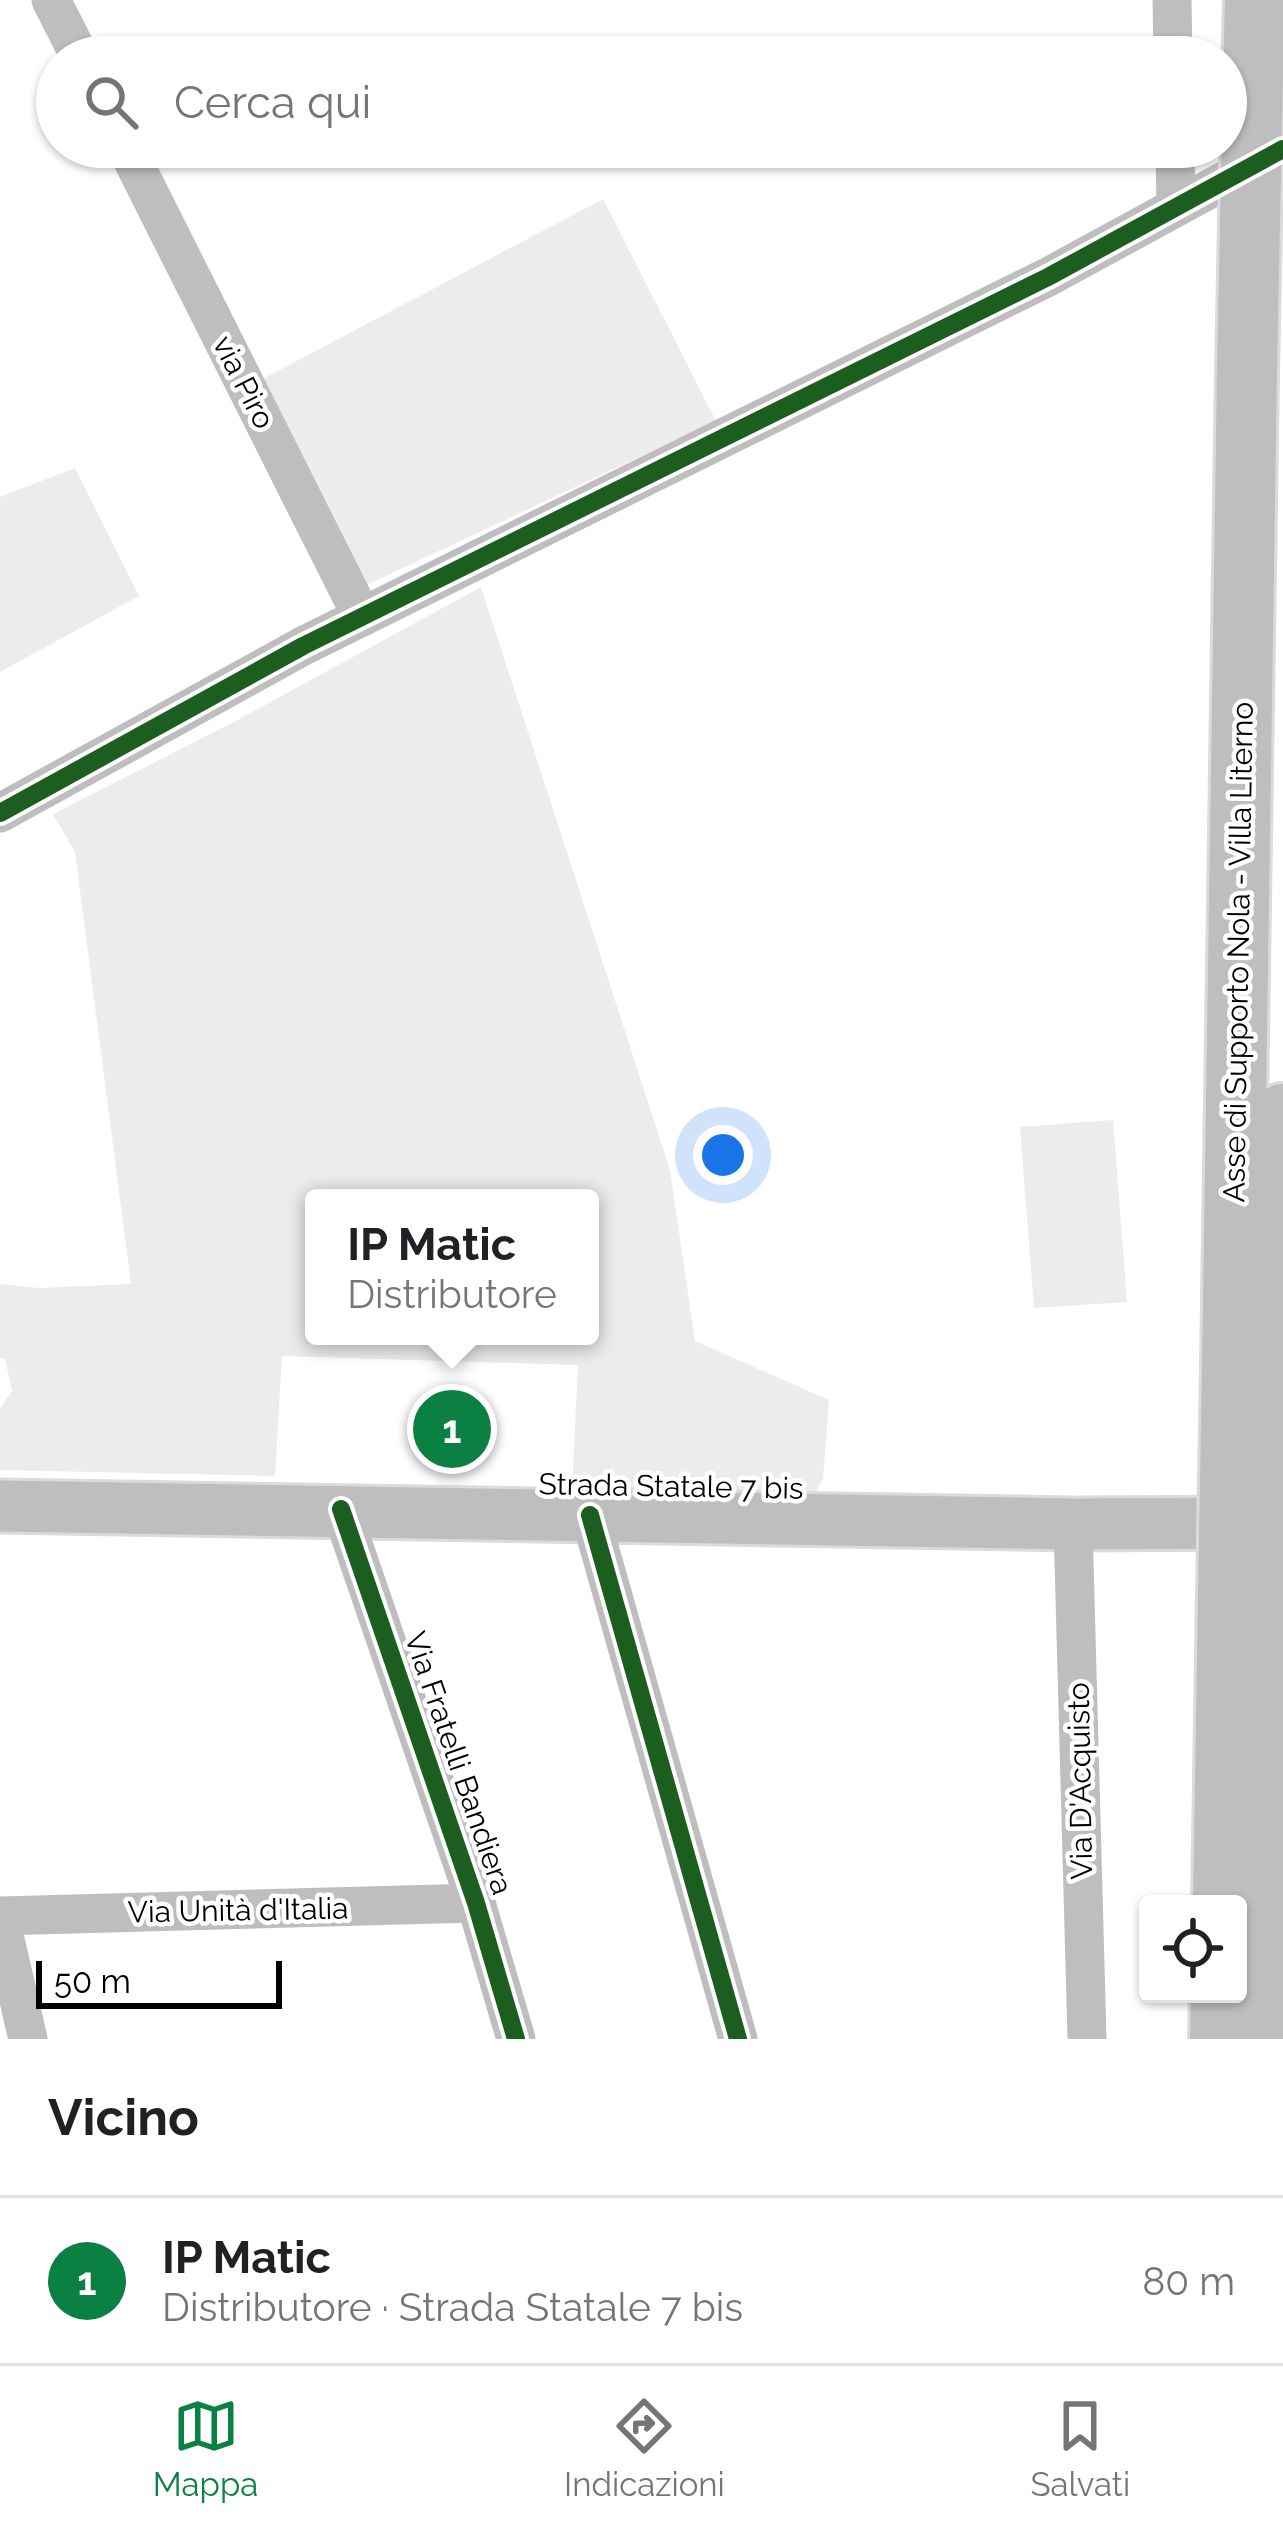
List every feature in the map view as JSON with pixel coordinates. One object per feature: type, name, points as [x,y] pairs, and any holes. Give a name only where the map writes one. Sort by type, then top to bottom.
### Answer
[{"type":"highway","name":"Asse di Supporto Nola - Villa Literno","points":[[1255,0],[1247,371],[1255,1367],[1252,1594],[1268,2039]]},
{"type":"highway","name":"Asse di Supporto Nola - Villa Literno","points":[[1255,1367],[1283,1114]]},
{"type":"highway","name":"Asse di Supporto Nola - Villa Literno","points":[[1224,1895],[1252,1594]]},
{"type":"highway","points":[[1220,2039],[1221,2003]]},
{"type":"main road","name":"Strada Statale 7 bis","points":[[0,1506],[341,1508],[1073,1524],[1283,1522]]},
{"type":"street","points":[[52,0],[70,36]]},
{"type":"street","points":[[1172,0],[1173,36]]},
{"type":"street","points":[[0,813],[362,617],[1048,277],[1283,149]]},
{"type":"street","name":"via Piro","points":[[137,168],[362,617]]},
{"type":"street","points":[[1175,168],[1176,207]]},
{"type":"street","name":"Via Fratelli Bandiera","points":[[341,1508],[476,1904],[516,2039]]},
{"type":"street","points":[[590,1515],[738,2039]]},
{"type":"street","name":"Via D'Acquisto","points":[[1073,1524],[1087,2039]]},
{"type":"street","name":"Via Unità d'Italia","points":[[0,1917],[476,1904]]},
{"type":"street","points":[[0,1917],[28,2039]]},
{"type":"shaded area","points":[[603,199],[716,421],[360,588],[257,382]]},
{"type":"shaded area","points":[[75,468],[139,596],[0,672],[0,497]]},
{"type":"shaded area","points":[[481,587],[670,1170],[695,1341],[829,1400],[823,1479],[813,1497],[572,1486],[578,1365],[282,1356],[275,1476],[0,1470],[0,1409],[12,1391],[5,1359],[0,1358],[0,1284],[39,1288],[131,1284],[75,852],[53,814]]},
{"type":"shaded area","points":[[1113,1120],[1127,1302],[1034,1308],[1020,1127]]},
{"type":"cycle path","points":[[0,813],[303,646],[1048,277],[1283,149]]},
{"type":"cycle path","points":[[341,1509],[476,1903],[516,2039]]},
{"type":"cycle path","points":[[590,1515],[738,2039]]},
{"type":"place","name":"IP Matic","points":[[452,1429]]}]
